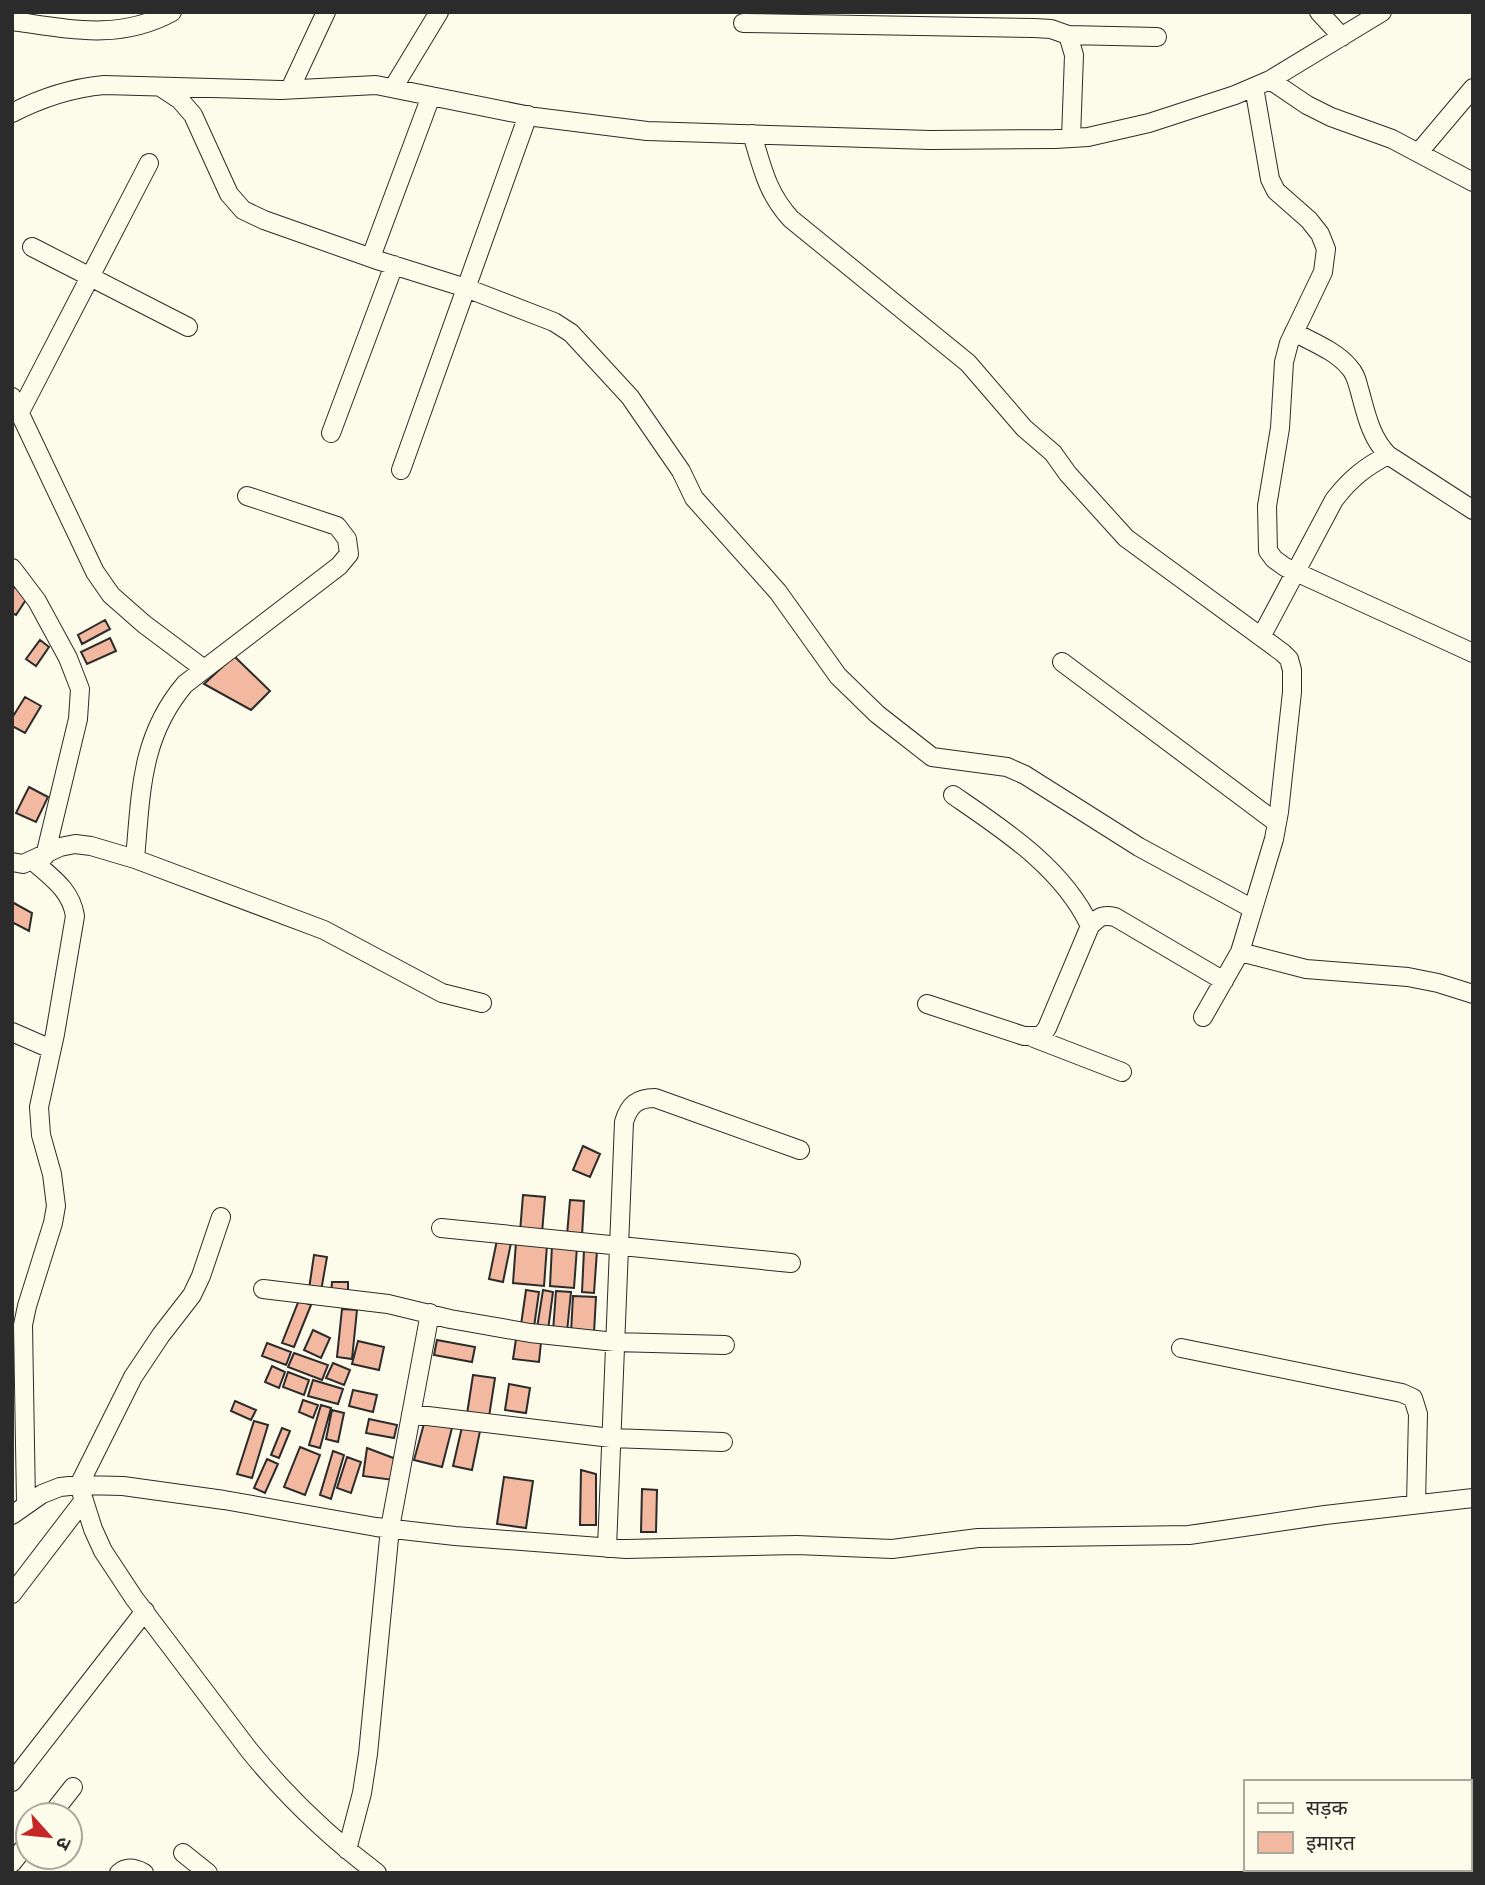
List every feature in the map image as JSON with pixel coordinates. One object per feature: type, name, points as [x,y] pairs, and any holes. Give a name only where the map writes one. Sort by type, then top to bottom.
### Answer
[{"type":"street","points":[[12,21],[107,32],[136,26],[172,12]]},
{"type":"street","points":[[290,89],[326,12]]},
{"type":"street","points":[[393,88],[439,12]]},
{"type":"street","points":[[1318,12],[1342,37]]},
{"type":"street","points":[[1338,12],[1342,37]]},
{"type":"street","points":[[12,113],[86,86],[281,90],[376,85],[528,115],[647,131],[983,141],[1088,137],[1149,123],[1262,83],[1382,12]]},
{"type":"street","points":[[743,23],[892,19],[1051,29],[1068,35],[1157,37]]},
{"type":"street","points":[[1068,35],[1074,55],[1071,138]]},
{"type":"street","points":[[1262,83],[1331,117],[1392,139],[1473,182]]},
{"type":"street","points":[[1262,83],[1270,179],[1276,191],[1309,220],[1320,234],[1326,249],[1323,272],[1294,332],[1284,362],[1280,428],[1267,506],[1268,551],[1274,559],[1295,571],[1473,653]]},
{"type":"street","points":[[162,88],[180,100],[193,115],[229,194],[243,210],[264,220],[466,288],[554,322],[571,333],[630,397],[681,471],[694,498],[778,592],[830,666],[877,714],[919,749],[932,757],[1007,767],[1025,775],[1139,848],[1253,909]]},
{"type":"street","points":[[1419,152],[1473,88]]},
{"type":"street","points":[[371,257],[431,96]]},
{"type":"street","points":[[401,470],[528,115]]},
{"type":"street","points":[[752,134],[767,185],[776,203],[791,219],[968,363],[1024,428],[1053,453],[1126,538],[1289,659],[1292,692],[1277,823],[1240,951],[1203,1017]]},
{"type":"street","points":[[149,163],[90,278],[16,404],[95,572],[111,595],[144,624],[204,669]]},
{"type":"street","points":[[32,247],[188,327]]},
{"type":"street","points":[[331,433],[394,265]]},
{"type":"street","points":[[1294,332],[1341,359],[1356,376],[1373,433],[1378,445],[1388,455],[1473,510]]},
{"type":"street","points":[[1261,636],[1334,500],[1349,481],[1366,467],[1388,455]]},
{"type":"street","points":[[135,859],[144,764],[151,740],[173,698],[185,684],[339,566],[349,554],[347,539],[337,526],[247,496]]},
{"type":"street","points":[[12,568],[37,601],[68,658],[80,689],[78,719],[39,858]]},
{"type":"street","points":[[1062,662],[1277,823]]},
{"type":"street","points":[[953,794],[1011,835],[1045,866],[1082,909],[1090,926]]},
{"type":"street","points":[[12,862],[23,864],[60,847],[75,844],[135,859],[324,930],[442,993],[481,1003]]},
{"type":"street","points":[[19,1510],[18,1319],[27,1306],[56,1206],[52,1174],[39,1120],[39,1107],[75,916],[73,902],[65,889],[39,858]]},
{"type":"street","points":[[1034,1038],[1041,1036],[1047,1028],[1090,926],[1104,915],[1115,918],[1223,981]]},
{"type":"street","points":[[1240,951],[1306,969],[1408,977],[1473,994]]},
{"type":"street","points":[[926,1004],[1034,1038],[1122,1072]]},
{"type":"street","points":[[12,1032],[51,1049]]},
{"type":"street","points":[[607,1548],[624,1122],[628,1110],[634,1103],[645,1098],[655,1098],[800,1150]]},
{"type":"street","points":[[12,1594],[82,1493],[133,1377],[192,1295],[221,1217]]},
{"type":"street","points":[[441,1228],[791,1263]]},
{"type":"street","points":[[263,1289],[388,1304],[530,1333],[615,1342],[725,1345]]},
{"type":"street","points":[[347,1850],[362,1793],[368,1754],[390,1528],[430,1313]]},
{"type":"street","points":[[1181,1348],[1402,1393],[1413,1398],[1418,1414],[1416,1504]]},
{"type":"street","points":[[411,1414],[611,1438],[723,1442]]},
{"type":"street","points":[[19,1510],[42,1494],[60,1487],[82,1493],[123,1486],[455,1536],[607,1548],[797,1545],[892,1549],[978,1538],[1189,1535],[1416,1504],[1473,1499]]},
{"type":"street","points":[[82,1493],[93,1530],[103,1551],[267,1772],[315,1822],[377,1873]]},
{"type":"street","points":[[12,1782],[145,1611]]},
{"type":"street","points":[[62,1801],[74,1787]]},
{"type":"street","points":[[183,1853],[208,1873]]},
{"type":"street","points":[[119,1873],[123,1869],[133,1868],[144,1873]]},
{"type":"building","points":[[15,586],[29,595],[16,615],[12,613],[12,591]]},
{"type":"building","points":[[105,620],[110,629],[82,644],[78,635]]},
{"type":"building","points":[[110,638],[116,651],[87,664],[81,652]]},
{"type":"building","points":[[40,640],[49,647],[36,666],[26,659]]},
{"type":"building","points":[[234,656],[270,691],[251,710],[204,684]]},
{"type":"building","points":[[25,697],[41,706],[25,733],[12,726],[12,718]]},
{"type":"building","points":[[29,787],[48,797],[36,822],[16,813]]},
{"type":"building","points":[[12,902],[32,913],[29,931],[14,923],[12,927]]},
{"type":"building","points":[[583,1146],[600,1154],[590,1177],[573,1170]]},
{"type":"building","points":[[523,1195],[545,1197],[542,1233],[520,1232]]},
{"type":"building","points":[[570,1200],[584,1201],[582,1236],[567,1235]]},
{"type":"building","points":[[497,1240],[511,1243],[503,1282],[489,1279]]},
{"type":"building","points":[[516,1242],[547,1245],[544,1286],[513,1283]]},
{"type":"building","points":[[552,1245],[577,1247],[574,1288],[550,1286]]},
{"type":"building","points":[[584,1250],[597,1251],[594,1293],[582,1292]]},
{"type":"building","points":[[314,1255],[327,1257],[321,1291],[309,1289]]},
{"type":"building","points":[[332,1282],[348,1282],[348,1296],[331,1295]]},
{"type":"building","points":[[526,1290],[539,1292],[534,1327],[521,1325]]},
{"type":"building","points":[[543,1290],[553,1292],[548,1330],[537,1328]]},
{"type":"building","points":[[556,1291],[571,1292],[567,1332],[553,1331]]},
{"type":"building","points":[[573,1296],[596,1297],[594,1333],[571,1332]]},
{"type":"building","points":[[299,1300],[311,1305],[294,1347],[282,1343]]},
{"type":"building","points":[[342,1309],[357,1310],[352,1359],[337,1357]]},
{"type":"building","points":[[313,1330],[330,1338],[321,1358],[304,1350]]},
{"type":"building","points":[[516,1339],[541,1342],[539,1362],[513,1359]]},
{"type":"building","points":[[437,1340],[475,1347],[472,1362],[434,1355]]},
{"type":"building","points":[[358,1341],[384,1347],[379,1370],[352,1364]]},
{"type":"building","points":[[267,1343],[291,1352],[286,1365],[262,1356]]},
{"type":"building","points":[[294,1353],[328,1365],[322,1380],[288,1367]]},
{"type":"building","points":[[333,1363],[350,1370],[344,1385],[326,1378]]},
{"type":"building","points":[[272,1366],[285,1372],[279,1388],[265,1382]]},
{"type":"building","points":[[288,1372],[309,1380],[304,1395],[283,1387]]},
{"type":"building","points":[[473,1375],[495,1378],[489,1417],[467,1414]]},
{"type":"building","points":[[313,1380],[343,1389],[338,1404],[308,1396]]},
{"type":"building","points":[[509,1384],[530,1388],[526,1413],[505,1410]]},
{"type":"building","points":[[353,1390],[377,1395],[373,1412],[349,1406]]},
{"type":"building","points":[[303,1400],[318,1405],[313,1418],[299,1412]]},
{"type":"building","points":[[235,1401],[256,1410],[251,1420],[231,1411]]},
{"type":"building","points":[[321,1405],[331,1408],[320,1448],[309,1445]]},
{"type":"building","points":[[332,1410],[344,1413],[338,1442],[326,1439]]},
{"type":"building","points":[[369,1419],[397,1425],[394,1438],[366,1433]]},
{"type":"building","points":[[425,1420],[452,1428],[442,1467],[414,1460]]},
{"type":"building","points":[[254,1421],[268,1425],[252,1478],[237,1474]]},
{"type":"building","points":[[462,1427],[480,1431],[472,1470],[453,1466]]},
{"type":"building","points":[[282,1428],[290,1431],[279,1458],[271,1455]]},
{"type":"building","points":[[300,1447],[320,1455],[305,1495],[284,1487]]},
{"type":"building","points":[[367,1448],[396,1459],[393,1480],[363,1476]]},
{"type":"building","points":[[333,1451],[344,1455],[331,1499],[320,1495]]},
{"type":"building","points":[[347,1457],[361,1462],[351,1493],[337,1488]]},
{"type":"building","points":[[267,1459],[278,1464],[265,1493],[254,1488]]},
{"type":"building","points":[[581,1470],[596,1474],[596,1525],[580,1525]]},
{"type":"building","points":[[504,1477],[533,1481],[526,1528],[497,1524]]},
{"type":"building","points":[[642,1489],[657,1490],[656,1532],[641,1532]]}]
